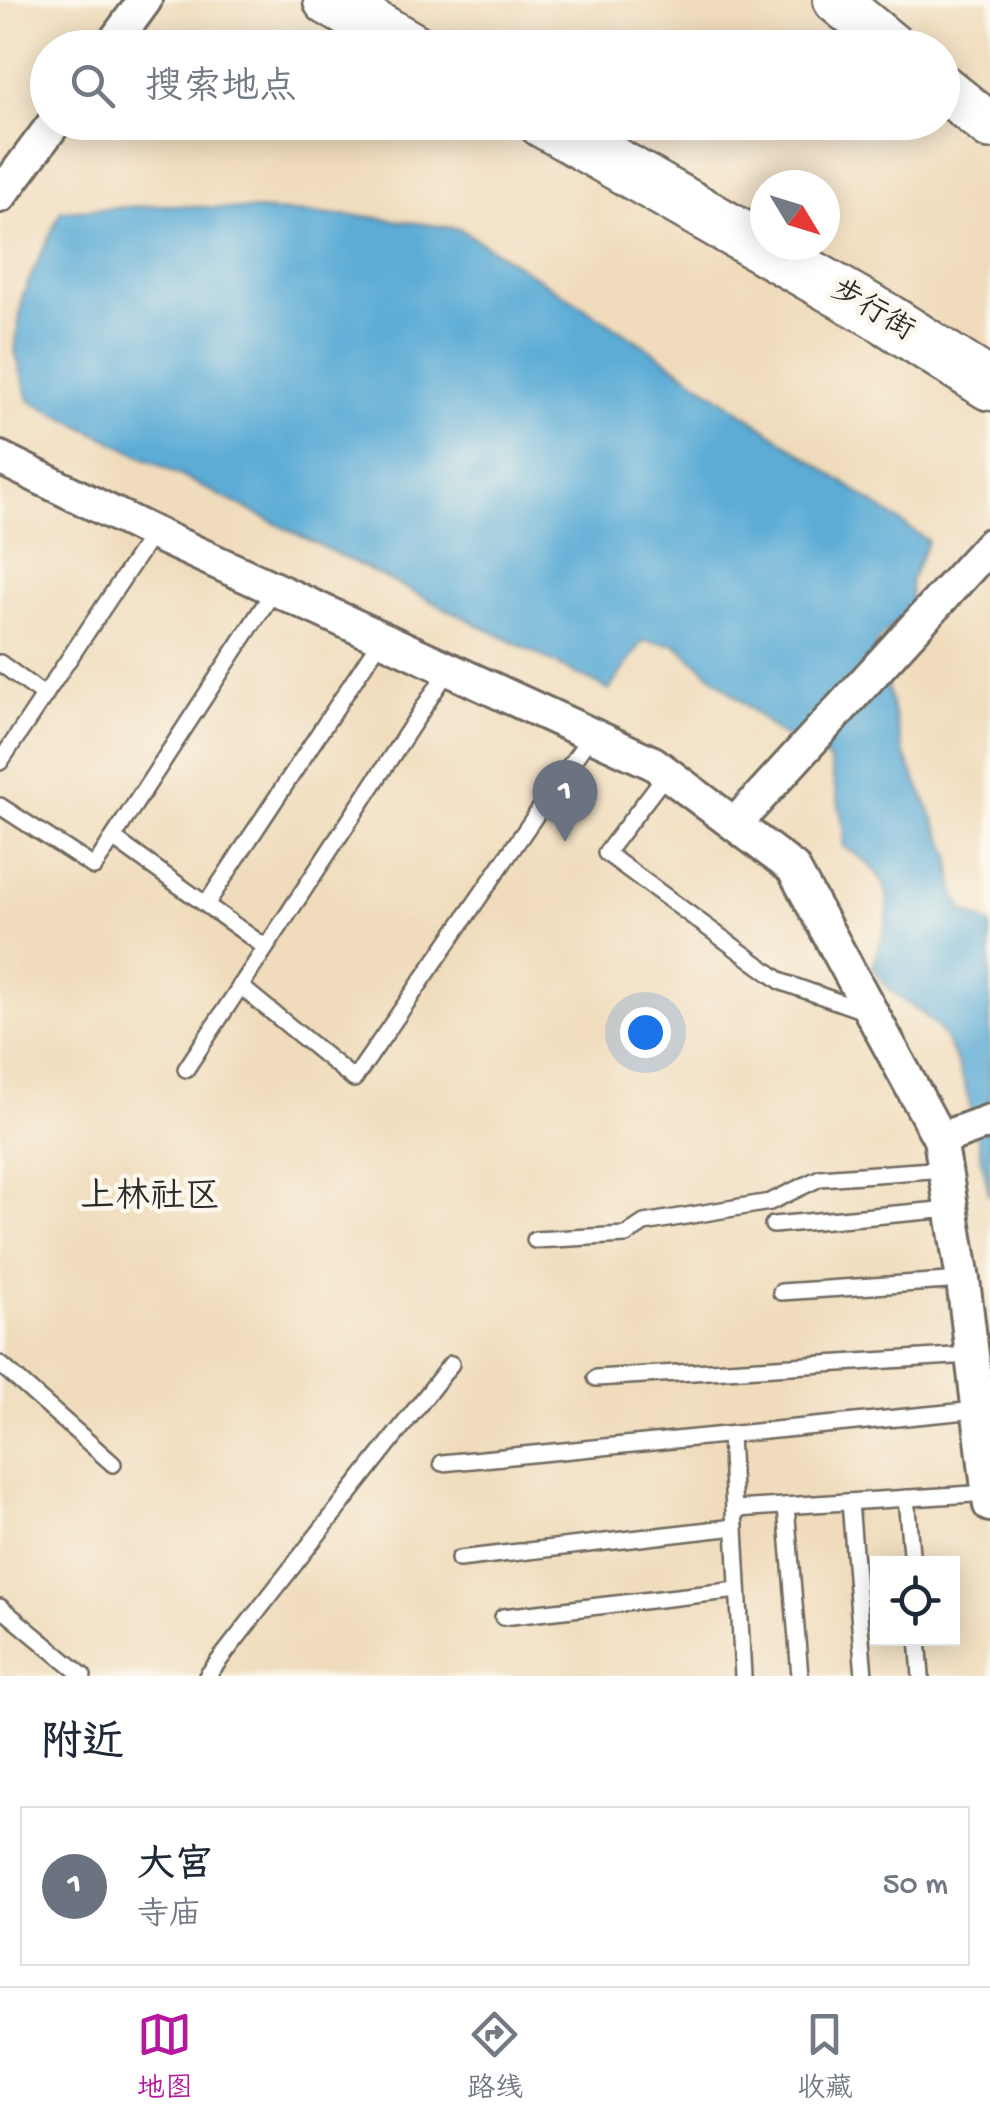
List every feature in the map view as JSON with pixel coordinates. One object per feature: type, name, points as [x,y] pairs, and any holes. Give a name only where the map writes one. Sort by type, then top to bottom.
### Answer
[{"type":"main road","points":[[836,0],[872,30]]},
{"type":"main road","points":[[326,10],[371,30]]},
{"type":"main road","points":[[960,102],[990,126]]},
{"type":"main road","name":"步行街","points":[[574,140],[885,318],[990,386]]},
{"type":"street","points":[[124,30],[146,0]]},
{"type":"street","points":[[0,196],[41,140]]},
{"type":"street","points":[[0,458],[153,533],[653,763],[793,868],[872,1015],[961,1139],[951,1209],[990,1505]]},
{"type":"street","points":[[735,824],[990,545]]},
{"type":"lane","points":[[0,762],[153,533]]},
{"type":"lane","points":[[0,806],[94,867],[275,589]]},
{"type":"lane","points":[[207,903],[382,638]]},
{"type":"lane","points":[[0,663],[45,696]]},
{"type":"lane","points":[[186,1069],[448,669]]},
{"type":"lane","points":[[240,986],[354,1079],[591,734]]},
{"type":"lane","points":[[666,773],[606,853],[782,982],[872,1015]]},
{"type":"lane","points":[[113,838],[266,948]]},
{"type":"lane","points":[[535,1240],[626,1235],[644,1222],[770,1202],[820,1178],[961,1139]]},
{"type":"lane","points":[[773,1225],[951,1209]]},
{"type":"lane","points":[[781,1292],[963,1280]]},
{"type":"lane","points":[[596,1378],[970,1355]]},
{"type":"lane","points":[[0,1364],[113,1464]]},
{"type":"lane","points":[[207,1676],[451,1364]]},
{"type":"lane","points":[[442,1463],[977,1410]]},
{"type":"lane","points":[[730,1436],[743,1676]]},
{"type":"lane","points":[[736,1509],[989,1492]]},
{"type":"lane","points":[[906,1498],[911,1556]]},
{"type":"lane","points":[[850,1502],[864,1676]]},
{"type":"lane","points":[[786,1506],[800,1676]]},
{"type":"lane","points":[[460,1559],[736,1528]]},
{"type":"lane","points":[[503,1616],[738,1590]]},
{"type":"lane","points":[[0,1607],[83,1676]]},
{"type":"lane","points":[[919,1646],[921,1676]]},
{"type":"water","points":[[166,205],[372,217],[460,229],[650,349],[928,541],[910,582],[911,607],[876,643],[904,754],[950,854],[954,892],[964,911],[990,924],[990,1197],[964,1084],[947,1042],[927,1017],[885,985],[873,966],[885,928],[888,897],[875,871],[843,846],[845,832],[829,759],[779,733],[675,644],[643,641],[609,690],[29,400],[15,351],[23,294],[61,211]]},
{"type":"place","name":"大宫","points":[[565,842]]},
{"type":"district","name":"上林社区","points":[[150,1199]]}]
